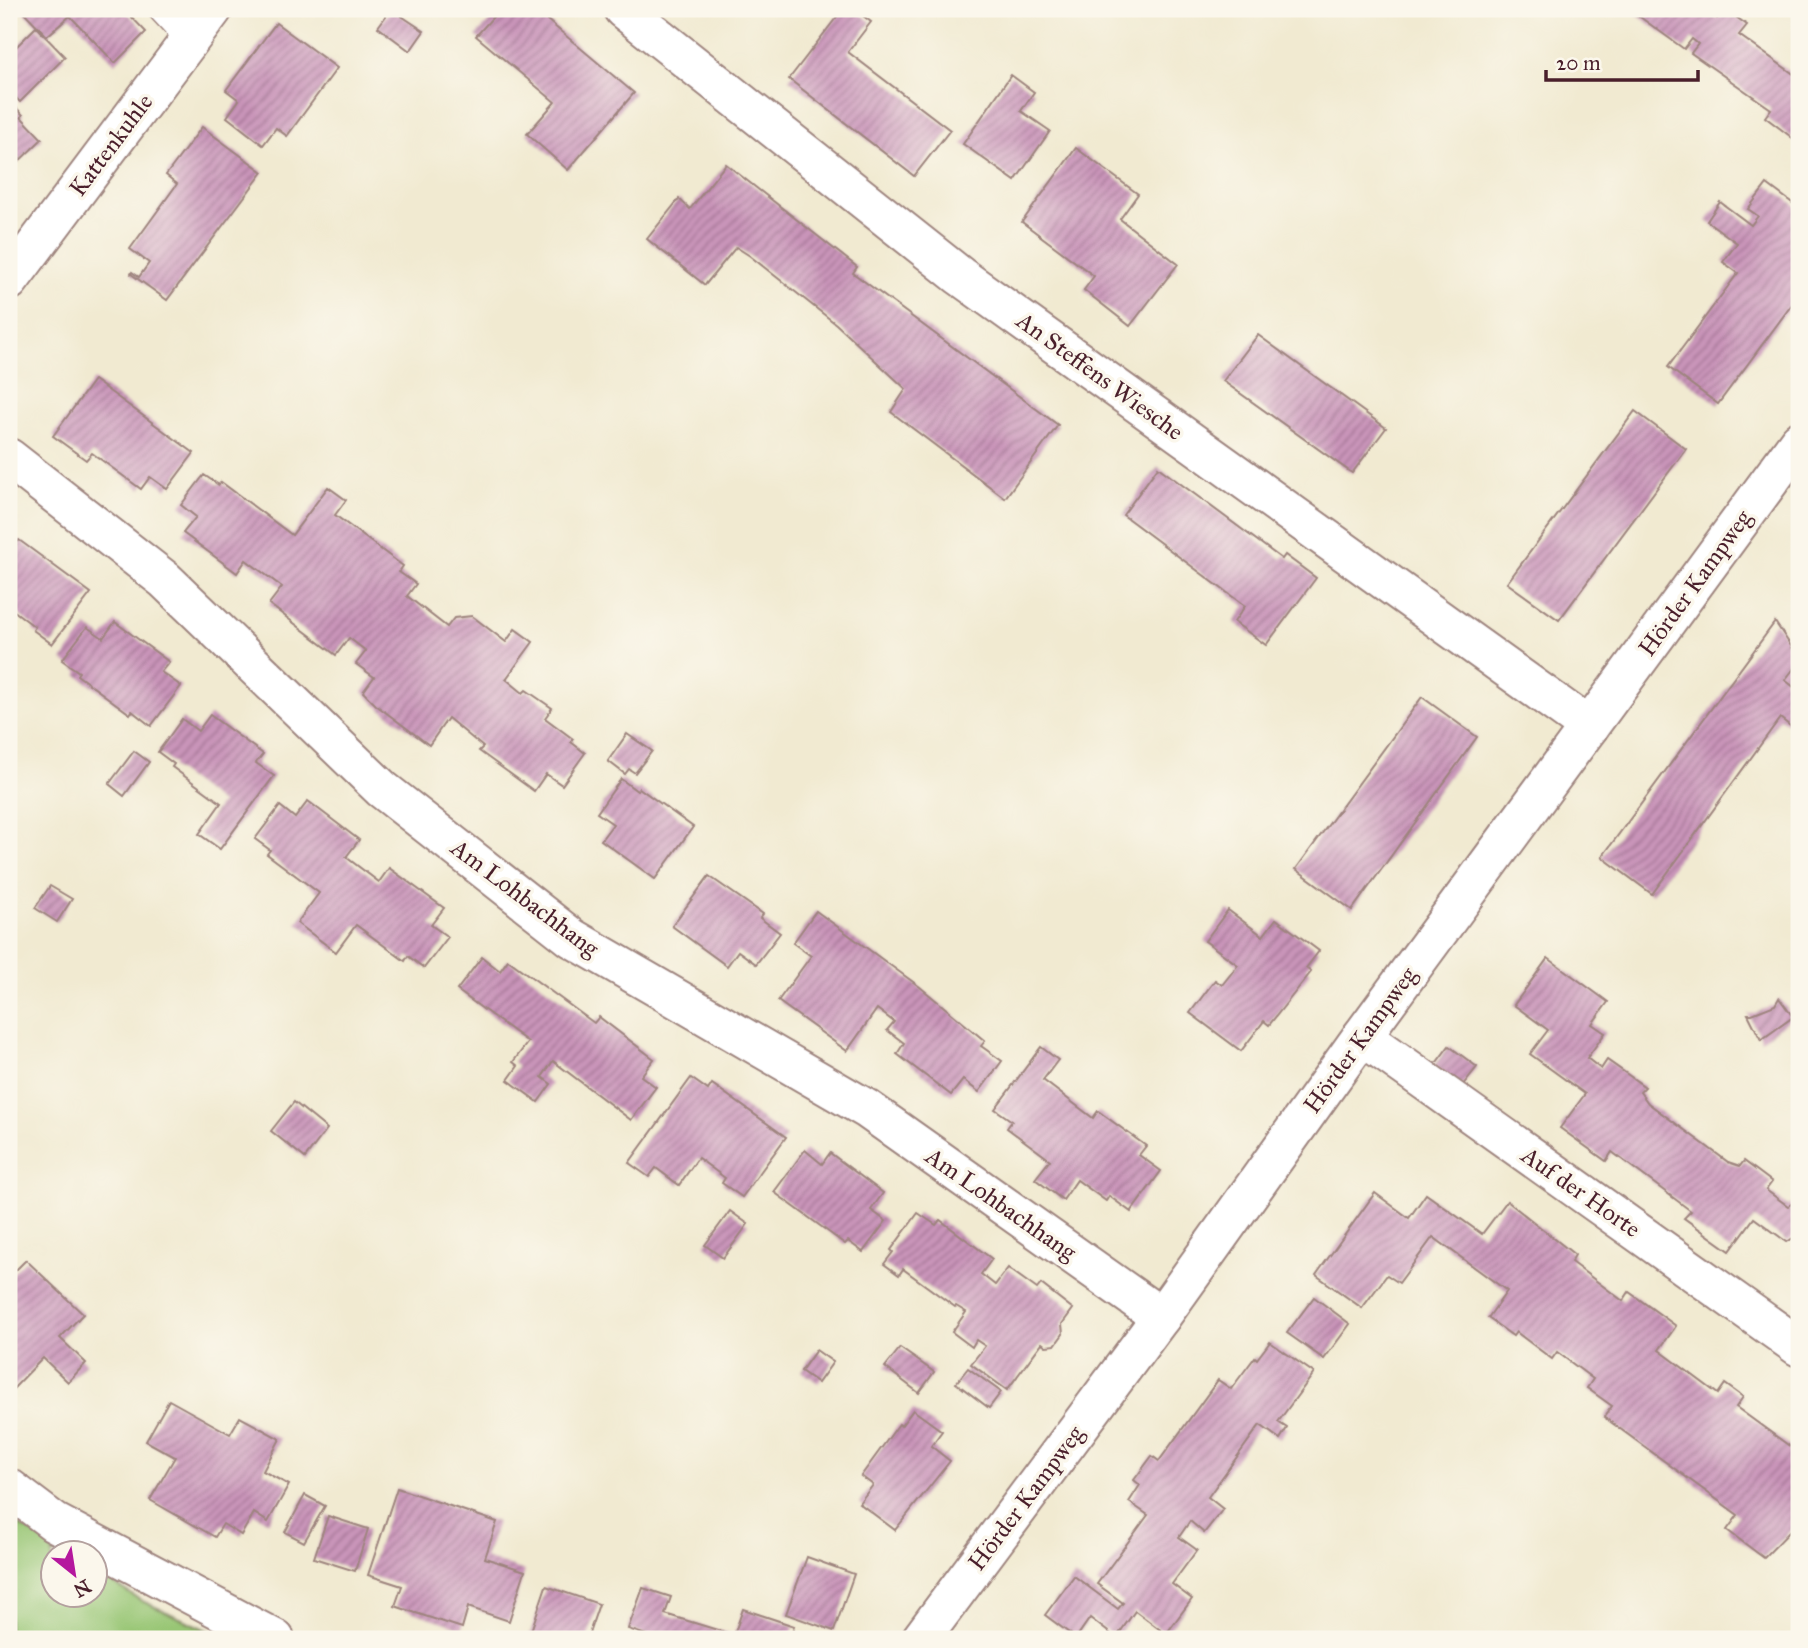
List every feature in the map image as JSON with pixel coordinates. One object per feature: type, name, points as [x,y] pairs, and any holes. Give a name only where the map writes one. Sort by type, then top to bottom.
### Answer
[{"type":"street","name":"An Steffens Wiesche","points":[[623,9],[960,276],[1590,727]]},
{"type":"street","name":"Kattenkuhle","points":[[9,281],[202,23]]},
{"type":"street","name":"Hörder Kampweg","points":[[921,1639],[1161,1317],[1362,1037],[1799,441]]},
{"type":"street","name":"Am Lohbachhang","points":[[9,458],[165,580],[382,789],[572,939],[867,1109],[1161,1317]]},
{"type":"street","name":"Auf der Horte","points":[[1362,1037],[1799,1347]]},
{"type":"street","points":[[9,1488],[54,1522],[275,1639]]},
{"type":"lane","points":[[164,9],[202,23]]},
{"type":"green space","points":[[9,1519],[44,1540],[38,1540],[38,1610],[108,1610],[108,1580],[142,1601],[227,1639],[12,1639],[9,1633]]},
{"type":"building","points":[[21,9],[124,9],[146,32],[115,63],[70,16],[47,36]]},
{"type":"building","points":[[391,9],[424,31],[410,51],[378,27]]},
{"type":"building","points":[[500,9],[534,9],[634,93],[568,170],[527,134],[555,102],[476,36]]},
{"type":"building","points":[[843,9],[854,9],[871,22],[848,52],[950,130],[914,176],[789,79]]},
{"type":"building","points":[[1629,9],[1714,9],[1711,13],[1717,18],[1725,9],[1747,25],[1739,35],[1795,75],[1799,69],[1799,143],[1765,117],[1771,109],[1691,53],[1698,44],[1692,39],[1684,49]]},
{"type":"building","points":[[276,23],[337,68],[287,136],[276,128],[263,145],[227,117],[239,100],[226,90]]},
{"type":"building","points":[[36,27],[65,57],[20,102],[9,91],[9,54]]},
{"type":"building","points":[[1011,75],[1034,92],[1021,111],[1050,131],[1015,181],[963,144]]},
{"type":"building","points":[[9,100],[42,139],[9,171]]},
{"type":"building","points":[[202,127],[263,172],[167,300],[131,274],[132,272],[139,277],[149,263],[130,249],[177,184],[166,175]]},
{"type":"building","points":[[1076,148],[1138,194],[1120,219],[1178,264],[1130,326],[1084,290],[1094,276],[1022,222]]},
{"type":"building","points":[[726,164],[857,267],[853,273],[1058,425],[1005,498],[891,412],[906,389],[836,324],[750,256],[736,247],[705,285],[647,239],[679,199],[690,209]]},
{"type":"building","points":[[1767,184],[1799,208],[1799,295],[1718,404],[1668,367],[1738,273],[1723,262],[1737,243],[1707,221],[1720,202],[1751,225],[1758,216],[1748,209]]},
{"type":"building","points":[[1258,335],[1386,428],[1352,473],[1223,381]]},
{"type":"building","points":[[94,380],[194,453],[167,489],[150,477],[141,489],[92,453],[86,460],[53,436]]},
{"type":"building","points":[[1635,411],[1686,449],[1559,620],[1507,583]]},
{"type":"building","points":[[1158,467],[1282,559],[1285,555],[1316,578],[1266,645],[1234,622],[1245,606],[1123,515]]},
{"type":"building","points":[[204,475],[219,485],[221,482],[292,535],[328,487],[346,500],[335,515],[403,566],[399,572],[416,584],[407,596],[447,627],[454,618],[472,616],[506,642],[515,629],[533,642],[506,679],[523,693],[526,690],[552,708],[545,718],[573,739],[571,742],[585,753],[562,785],[546,774],[534,791],[479,751],[483,747],[448,718],[429,745],[376,705],[363,692],[374,677],[356,664],[366,651],[349,638],[336,655],[269,604],[282,587],[246,560],[237,573],[183,533],[196,517],[181,505]]},
{"type":"building","points":[[19,540],[91,593],[52,644],[9,607],[9,551]]},
{"type":"building","points":[[115,622],[169,662],[161,672],[181,686],[151,726],[77,675],[79,672],[62,660],[87,627],[103,638]]},
{"type":"building","points":[[1775,622],[1799,658],[1799,662],[1785,680],[1799,691],[1799,733],[1780,718],[1652,894],[1602,857]]},
{"type":"building","points":[[1422,697],[1477,737],[1352,910],[1296,869]]},
{"type":"building","points":[[210,715],[263,754],[256,763],[274,776],[220,849],[199,834],[221,803],[172,767],[174,764],[158,752],[182,719],[198,731]]},
{"type":"building","points":[[627,734],[652,751],[635,773],[629,769],[625,774],[608,761]]},
{"type":"building","points":[[134,751],[149,762],[124,796],[109,784]]},
{"type":"building","points":[[621,779],[637,791],[639,788],[693,827],[655,879],[601,840],[613,824],[597,813]]},
{"type":"building","points":[[308,801],[359,840],[346,857],[379,882],[389,868],[444,908],[431,925],[448,937],[424,968],[408,956],[405,961],[356,925],[336,952],[297,923],[319,893],[267,854],[270,850],[255,839],[280,806],[295,818]]},
{"type":"building","points":[[709,876],[763,914],[760,918],[780,933],[756,964],[738,951],[727,966],[672,926]]},
{"type":"building","points":[[50,886],[72,899],[57,922],[35,908]]},
{"type":"building","points":[[1228,910],[1263,936],[1276,919],[1319,951],[1306,968],[1311,972],[1269,1025],[1264,1021],[1241,1051],[1190,1013],[1215,980],[1222,985],[1238,965],[1205,941]]},
{"type":"building","points":[[816,911],[920,987],[985,1041],[981,1046],[1002,1061],[979,1092],[963,1080],[951,1095],[897,1054],[904,1043],[887,1030],[894,1022],[877,1009],[847,1051],[778,1001],[811,956],[793,943]]},
{"type":"building","points":[[482,957],[500,971],[508,960],[594,1023],[599,1017],[654,1059],[641,1076],[656,1087],[631,1120],[553,1061],[542,1077],[551,1084],[538,1102],[508,1080],[518,1066],[513,1062],[528,1042],[457,990]]},
{"type":"building","points":[[1548,958],[1608,1002],[1592,1024],[1605,1033],[1587,1058],[1601,1069],[1607,1060],[1645,1087],[1640,1092],[1648,1103],[1728,1162],[1740,1166],[1744,1161],[1772,1182],[1766,1190],[1788,1206],[1799,1199],[1799,1234],[1787,1242],[1754,1218],[1730,1251],[1684,1218],[1691,1211],[1612,1152],[1606,1161],[1560,1128],[1585,1094],[1530,1054],[1548,1030],[1514,1005]]},
{"type":"building","points":[[1779,998],[1793,1017],[1761,1040],[1748,1014],[1775,1005]]},
{"type":"building","points":[[1449,1046],[1477,1067],[1462,1086],[1434,1066]]},
{"type":"building","points":[[1041,1047],[1058,1060],[1043,1080],[1093,1118],[1098,1111],[1146,1146],[1139,1155],[1161,1171],[1131,1212],[1109,1196],[1106,1201],[1077,1180],[1063,1200],[1035,1179],[1050,1160],[1007,1128],[1012,1121],[995,1109]]},
{"type":"building","points":[[691,1078],[708,1090],[712,1084],[786,1137],[742,1197],[722,1183],[725,1178],[698,1158],[679,1185],[656,1168],[649,1177],[629,1163]]},
{"type":"building","points":[[294,1102],[327,1129],[305,1158],[271,1131]]},
{"type":"building","points":[[805,1150],[822,1164],[830,1153],[883,1193],[871,1210],[886,1221],[863,1252],[848,1241],[845,1244],[774,1192]]},
{"type":"building","points":[[1375,1193],[1409,1218],[1426,1194],[1482,1234],[1507,1201],[1575,1255],[1571,1262],[1623,1301],[1629,1292],[1676,1326],[1659,1350],[1718,1394],[1725,1384],[1743,1397],[1736,1407],[1799,1453],[1799,1530],[1796,1525],[1764,1558],[1727,1530],[1738,1515],[1604,1417],[1612,1406],[1587,1388],[1593,1379],[1557,1352],[1552,1359],[1516,1332],[1513,1336],[1488,1318],[1507,1291],[1433,1237],[1399,1283],[1387,1275],[1362,1308],[1316,1275]]},
{"type":"building","points":[[730,1211],[748,1224],[723,1258],[705,1245]]},
{"type":"building","points":[[918,1213],[936,1225],[940,1220],[992,1259],[981,1274],[995,1285],[1008,1268],[1037,1289],[1041,1284],[1073,1309],[1062,1324],[1063,1334],[1055,1345],[1046,1346],[1042,1343],[1007,1390],[971,1364],[985,1346],[976,1340],[972,1347],[952,1332],[966,1312],[903,1269],[899,1275],[884,1264]]},
{"type":"building","points":[[26,1260],[83,1314],[60,1338],[86,1363],[68,1382],[43,1358],[9,1393],[9,1277]]},
{"type":"building","points":[[1314,1297],[1350,1324],[1324,1359],[1287,1333]]},
{"type":"building","points":[[1270,1342],[1314,1373],[1278,1422],[1287,1428],[1280,1439],[1260,1425],[1208,1497],[1223,1509],[1204,1533],[1190,1521],[1179,1537],[1197,1550],[1172,1584],[1192,1599],[1166,1634],[1135,1611],[1116,1638],[1090,1618],[1076,1638],[1045,1615],[1074,1576],[1118,1609],[1123,1603],[1097,1584],[1148,1515],[1129,1502],[1140,1485],[1134,1480],[1152,1456],[1159,1461],[1218,1380],[1231,1389]]},
{"type":"building","points":[[900,1348],[934,1372],[919,1393],[885,1367]]},
{"type":"building","points":[[816,1350],[833,1362],[818,1383],[801,1371]]},
{"type":"building","points":[[968,1368],[1001,1392],[989,1408],[956,1383]]},
{"type":"building","points":[[169,1400],[230,1434],[240,1417],[280,1439],[263,1471],[289,1485],[268,1522],[254,1513],[241,1535],[223,1524],[215,1537],[150,1500],[175,1457],[146,1441]]},
{"type":"building","points":[[913,1410],[942,1431],[931,1446],[950,1461],[895,1530],[859,1503],[873,1485],[861,1476],[899,1424],[901,1426]]},
{"type":"building","points":[[397,1488],[497,1522],[485,1558],[525,1571],[509,1621],[468,1607],[462,1628],[428,1617],[395,1606],[402,1586],[368,1575]]},
{"type":"building","points":[[305,1495],[325,1506],[304,1542],[285,1532]]},
{"type":"building","points":[[328,1516],[368,1529],[355,1571],[314,1558]]},
{"type":"building","points":[[807,1557],[854,1574],[834,1631],[786,1614]]},
{"type":"building","points":[[546,1586],[599,1604],[587,1639],[529,1637]]},
{"type":"building","points":[[643,1588],[671,1597],[665,1614],[734,1635],[743,1609],[794,1626],[790,1639],[658,1639],[628,1629]]}]
